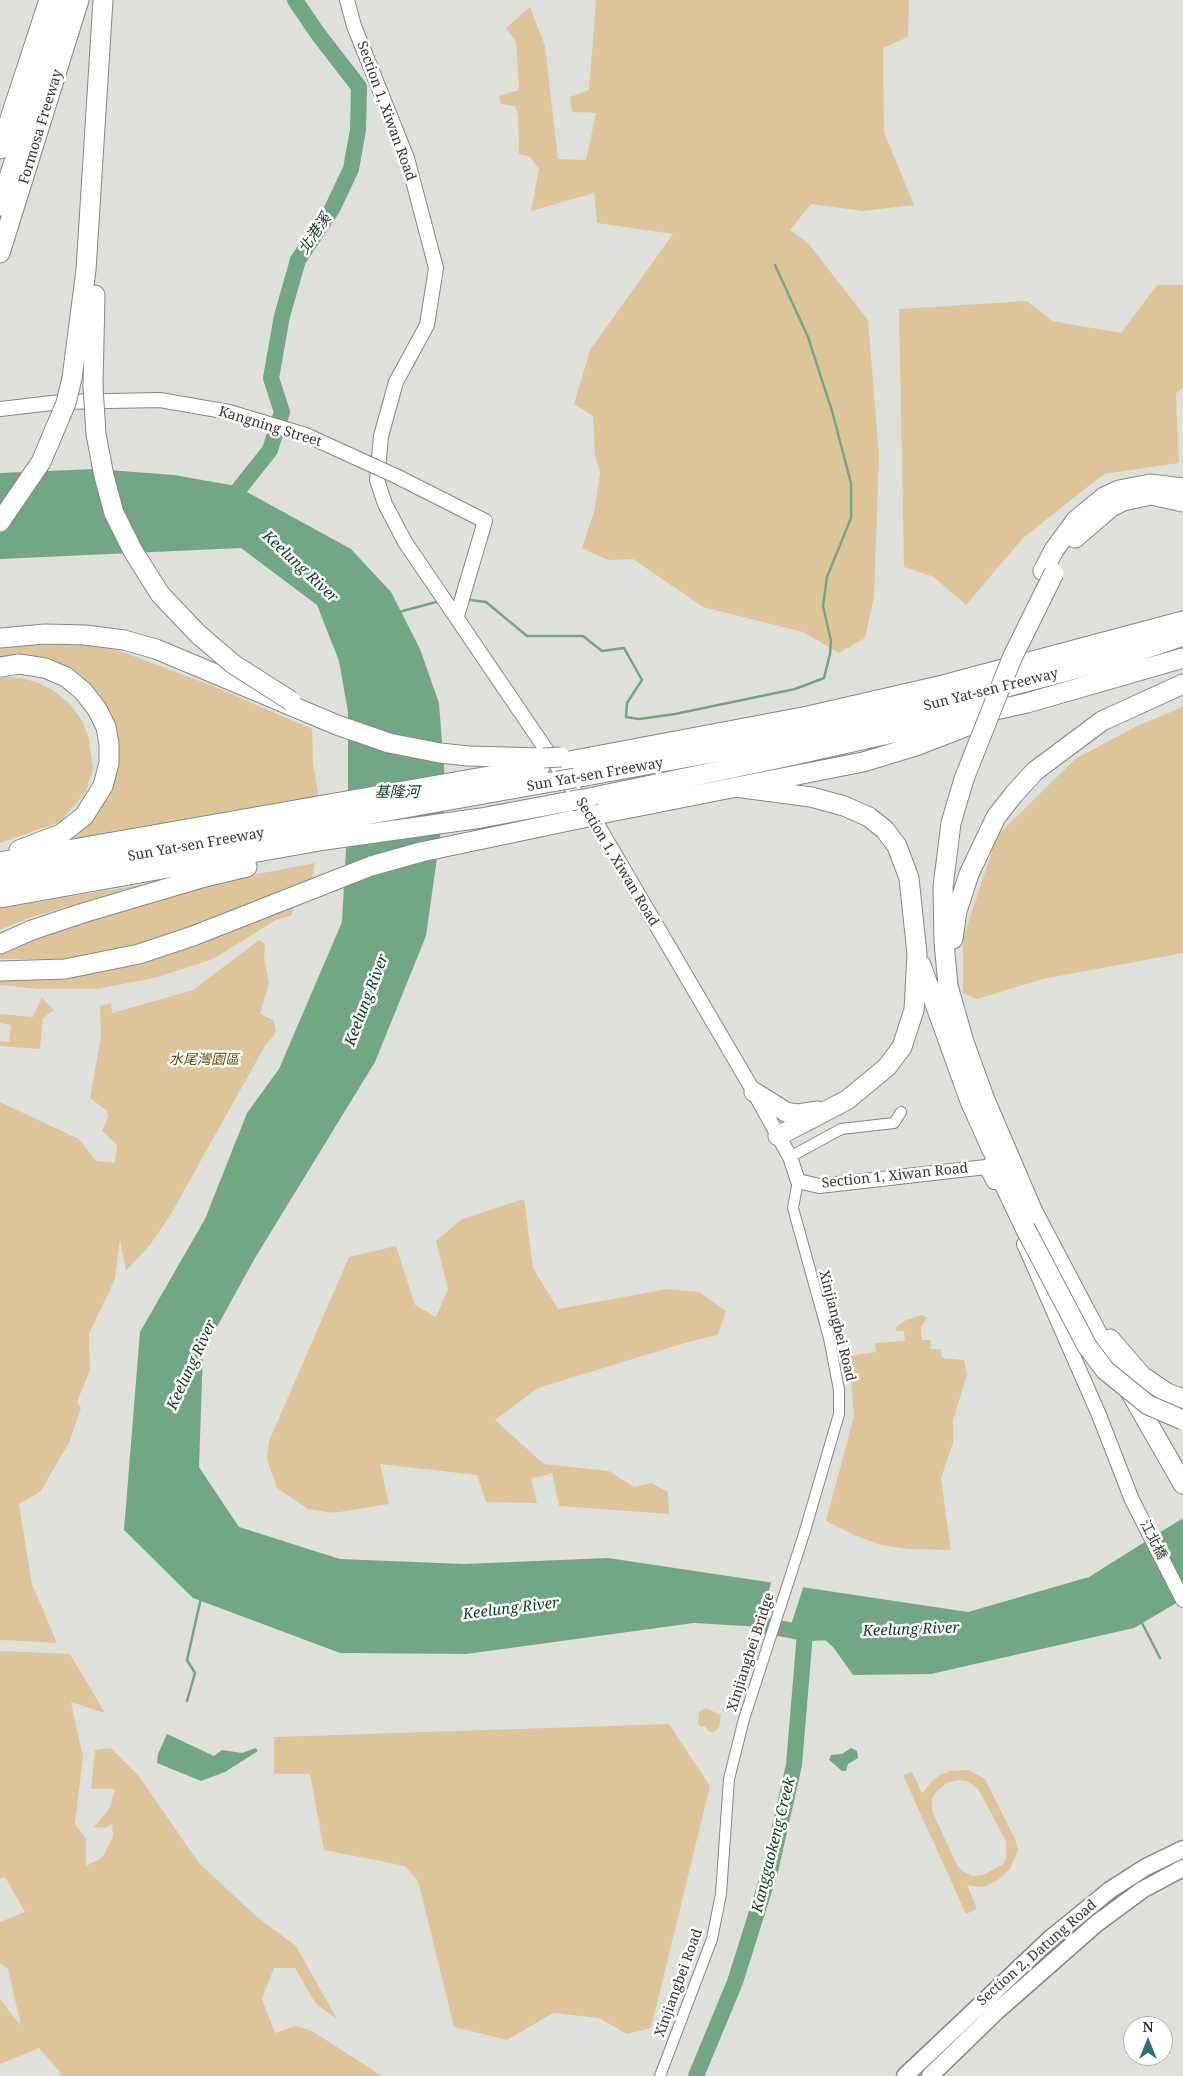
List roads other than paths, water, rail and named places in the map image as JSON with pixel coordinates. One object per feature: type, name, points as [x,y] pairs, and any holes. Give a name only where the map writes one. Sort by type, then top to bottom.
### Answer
[{"type":"highway","points":[[0,149],[49,0]]},
{"type":"highway","name":"Formosa Freeway","points":[[0,206],[64,0]]},
{"type":"highway","name":"Formosa Freeway","points":[[0,253],[79,0]]},
{"type":"highway","points":[[0,522],[17,500],[41,462],[66,403],[72,378],[81,325],[92,189],[103,0]]},
{"type":"highway","points":[[92,189],[96,260],[93,386],[96,434],[104,476],[114,513],[133,551],[160,594],[198,634],[233,664],[315,716]]},
{"type":"highway","points":[[1179,1477],[1079,1299],[994,1165],[992,1150],[955,1064],[948,1013],[943,887],[959,775],[1012,658],[1048,572],[1054,550],[1076,520],[1104,497],[1119,490],[1143,484],[1166,484],[1183,488]]},
{"type":"highway","points":[[1048,572],[1068,546],[1111,507],[1140,496],[1151,495],[1183,502]]},
{"type":"highway","points":[[1131,635],[1183,612]]},
{"type":"highway","points":[[474,788],[554,761],[808,716],[943,684],[1183,621]]},
{"type":"highway","points":[[0,638],[46,634],[85,635],[124,640],[156,649],[315,716],[389,742],[440,753],[554,761]]},
{"type":"highway","name":"Sun Yat-sen Freeway","points":[[0,898],[325,830],[474,788],[566,780],[821,731],[976,695],[1124,656],[1183,636]]},
{"type":"highway","name":"Sun Yat-sen Freeway","points":[[0,880],[325,830],[481,818],[790,756],[1027,703],[1183,658]]},
{"type":"highway","points":[[0,667],[19,664],[44,668],[66,677],[83,691],[97,709],[106,727],[109,744],[109,762],[103,786],[84,816],[61,834],[21,850],[0,855]]},
{"type":"highway","points":[[948,1013],[956,911],[968,874],[996,817],[1035,771],[1102,721],[1183,684]]},
{"type":"highway","points":[[0,970],[65,968],[139,954],[193,936],[371,866],[459,844],[591,816],[863,762],[916,746],[1027,703]]},
{"type":"highway","points":[[735,787],[811,797],[844,806],[869,817],[885,830],[898,846],[909,878],[917,954],[914,1010],[902,1047],[887,1067],[847,1100],[778,1136]]},
{"type":"highway","points":[[0,862],[325,830]]},
{"type":"highway","points":[[0,944],[32,930],[83,913],[205,877],[325,830]]},
{"type":"highway","points":[[917,954],[929,994],[948,1013],[964,1042],[1029,1220],[1087,1346],[1105,1370],[1148,1405],[1183,1420]]},
{"type":"highway","points":[[754,1092],[775,1107],[798,1114],[831,1108]]},
{"type":"highway","points":[[1079,1299],[1142,1376],[1167,1393],[1183,1399]]},
{"type":"main road","name":"Section 2, Datung Road","points":[[905,2076],[1051,1938],[1110,1890],[1146,1867],[1183,1850]]},
{"type":"main road","name":"Section 2, Datung Road","points":[[930,2076],[1096,1924],[1142,1890],[1183,1868]]},
{"type":"main road","points":[[972,2011],[987,2022]]},
{"type":"street","name":"Section 1, Xiwan Road","points":[[347,0],[354,26],[407,158],[436,268],[427,325],[396,382],[381,436],[377,480],[385,504],[405,542],[600,829],[754,1092],[790,1157],[798,1181],[819,1186],[986,1167],[1027,1251],[1099,1415],[1136,1507]]},
{"type":"street","name":"Kangning Street","points":[[0,409],[60,402],[160,400],[229,412],[306,435],[398,476],[484,521],[457,616]]},
{"type":"street","points":[[790,1157],[840,1129],[894,1122],[901,1112]]},
{"type":"street","name":"Xinjiangbei Road","points":[[798,1181],[793,1208],[828,1334],[839,1390],[839,1414],[804,1534]]},
{"type":"street","name":"江北橋","points":[[1136,1507],[1183,1600]]},
{"type":"street","name":"Xinjiangbei Bridge","points":[[729,1779],[744,1719],[804,1534]]},
{"type":"street","name":"Xinjiangbei Road","points":[[660,2076],[712,1939],[722,1894],[729,1779]]},
{"type":"water","name":"基隆河","points":[[95,469],[174,475],[236,486],[351,549],[391,592],[420,649],[439,703],[446,794],[426,936],[375,1062],[255,1258],[203,1352],[199,1467],[239,1527],[340,1559],[464,1564],[608,1558],[968,1612],[1089,1577],[1183,1518],[1183,1599],[1134,1628],[931,1674],[853,1675],[833,1647],[814,1630],[694,1623],[466,1654],[340,1653],[193,1598],[124,1530],[140,1332],[205,1219],[247,1113],[279,1069],[342,922],[348,812],[348,712],[339,661],[317,605],[241,548],[0,559],[0,473]]},
{"type":"water","points":[[167,1734],[214,1756],[222,1750],[242,1753],[256,1748],[258,1751],[225,1772],[201,1781],[157,1763],[158,1754]]},
{"type":"water","points":[[851,1748],[857,1751],[858,1758],[848,1764],[846,1771],[842,1771],[829,1760],[831,1755],[842,1754]]},
{"type":"waterway","name":"北港溪","points":[[228,503],[270,450],[282,412],[271,378],[282,316],[298,260],[332,209],[351,169],[358,130],[359,87],[318,34],[295,0]]},
{"type":"waterway","points":[[470,600],[486,602],[527,636],[583,636],[602,651],[624,648],[642,680],[627,703],[626,717],[639,719],[675,714],[795,689],[824,678],[831,641],[823,606],[827,577],[851,518],[851,483],[832,411],[808,337],[775,265]]},
{"type":"waterway","points":[[399,612],[436,602]]},
{"type":"waterway","points":[[187,1701],[195,1673],[187,1660],[201,1598]]},
{"type":"waterway","points":[[1141,1621],[1160,1658]]},
{"type":"waterway","name":"Keelung River","points":[[757,1624],[805,1633],[840,1632]]},
{"type":"waterway","name":"Kanggaokeng Creek","points":[[696,2076],[735,1982],[770,1871],[794,1765],[805,1633]]},
{"type":"park label","name":"水尾灣園區","points":[[204,1060]]}]
